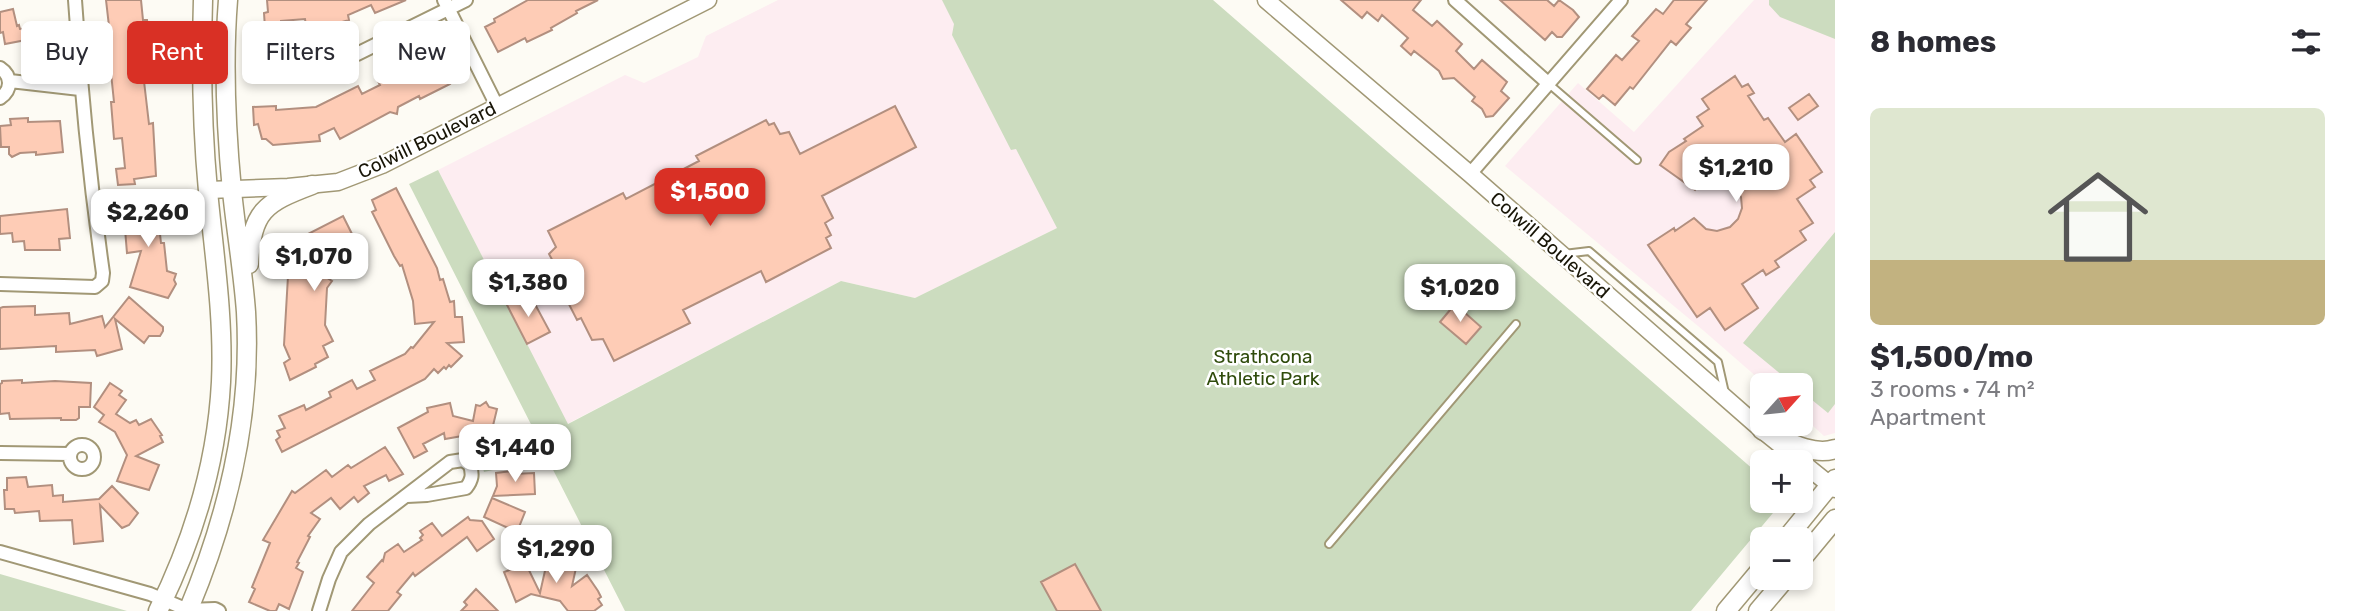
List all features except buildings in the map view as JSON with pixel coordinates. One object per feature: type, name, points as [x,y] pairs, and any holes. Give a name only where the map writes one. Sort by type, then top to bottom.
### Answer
[{"type":"main road","points":[[161,606],[197,514],[210,464],[221,382],[220,321],[203,104],[204,0]]},
{"type":"main road","points":[[228,0],[226,117],[246,313]]},
{"type":"main road","points":[[188,611],[221,521],[241,430],[251,237],[261,213],[279,197],[312,185]]},
{"type":"main road","points":[[1776,436],[1803,448],[1828,451],[1835,449]]},
{"type":"main road","points":[[1796,527],[1833,484]]},
{"type":"main road","points":[[1813,546],[1835,519]]},
{"type":"main road","points":[[1726,611],[1750,582]]},
{"type":"main road","points":[[1758,611],[1776,590]]},
{"type":"street","points":[[0,285],[95,287],[102,281],[80,89],[75,0]]},
{"type":"street","points":[[359,53],[446,4],[466,0]]},
{"type":"street","name":"Colwill Boulevard","points":[[208,191],[338,182],[382,165],[708,0]]},
{"type":"street","name":"Colwill Boulevard","points":[[1266,0],[1470,174],[1750,420]]},
{"type":"street","points":[[1455,0],[1549,84]]},
{"type":"street","points":[[1470,174],[1621,0]]},
{"type":"street","points":[[446,4],[497,106]]},
{"type":"street","points":[[0,68],[5,71],[10,81],[8,90],[0,98]]},
{"type":"street","points":[[10,81],[80,89]]},
{"type":"street","name":"Colwill Boulevard","points":[[1770,436],[1833,484]]},
{"type":"street","points":[[0,453],[70,454]]},
{"type":"street","points":[[318,611],[341,552],[369,524],[450,462],[463,460],[470,465],[471,481],[466,488],[407,496]]},
{"type":"street","points":[[0,552],[150,594],[161,606],[188,611],[219,611]]},
{"type":"lane","points":[[1549,84],[1637,160]]},
{"type":"lane","points":[[1329,544],[1516,324]]},
{"type":"shaded area","points":[[778,0],[952,0],[1065,224],[915,298],[841,281],[567,424],[438,170],[625,75],[644,83],[698,57],[706,36]]},
{"type":"shaded area","points":[[1754,0],[1835,0],[1835,433],[1824,436],[1813,426],[1813,373],[1752,373],[1505,166],[1578,83],[1634,132]]},
{"type":"green space","name":"Strathcona Athletic Park","points":[[942,0],[1213,0],[1750,467],[1750,513],[1773,513],[1761,527],[1750,527],[1750,540],[1691,611],[625,611],[547,458],[484,472],[482,465],[542,446],[409,184],[438,170],[568,424],[841,281],[915,298],[1057,228],[1016,149],[1011,150],[952,35],[954,24]]},
{"type":"green space","points":[[1769,0],[1835,0],[1835,39],[1780,17],[1769,5]]},
{"type":"green space","points":[[1835,232],[1835,404],[1828,413],[1813,401],[1813,373],[1779,373],[1743,343]]},
{"type":"green space","points":[[0,574],[127,611],[0,611]]}]
